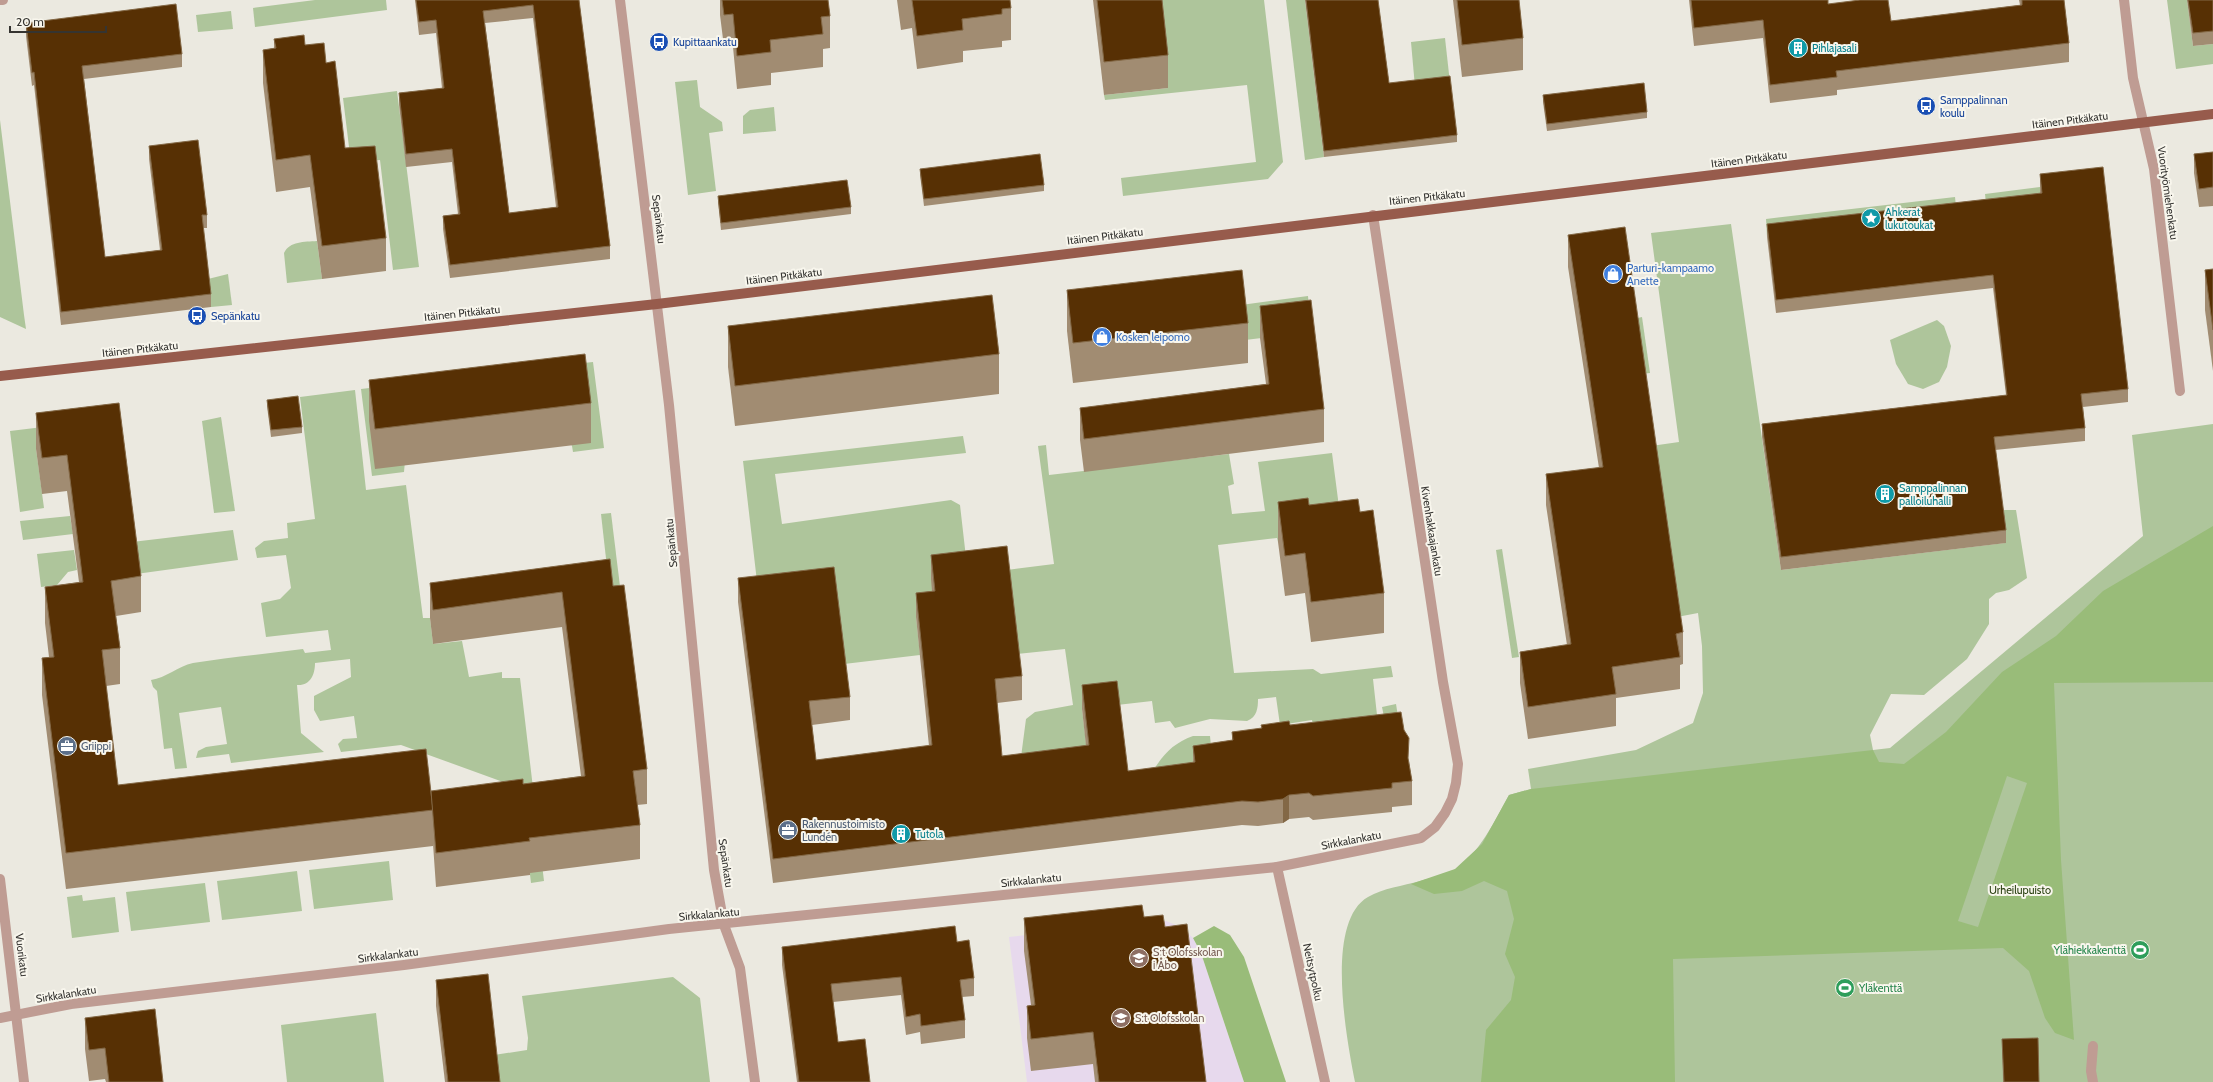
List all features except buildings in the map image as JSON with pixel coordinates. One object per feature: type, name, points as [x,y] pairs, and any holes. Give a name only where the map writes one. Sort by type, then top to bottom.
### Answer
[{"type":"main road","name":"Itäinen Pitkäkatu","points":[[0,376],[657,304],[1373,215],[2213,114]]},
{"type":"street","name":"Sepänkatu","points":[[620,0],[657,304],[678,493],[714,870],[724,925],[740,968],[755,1082]]},
{"type":"street","name":"Vuorityömiehenkatu","points":[[2124,0],[2133,78],[2154,169],[2180,391]]},
{"type":"street","name":"Kivenhakkaajankatu","points":[[1373,215],[1443,682],[1458,764],[1456,783],[1452,799],[1435,827],[1421,838]]},
{"type":"street","name":"Sirkkalankatu","points":[[0,1018],[71,1004],[404,966],[669,929],[724,925],[1277,867],[1421,838]]},
{"type":"street","name":"Neitsytpolku","points":[[1277,867],[1325,1082]]},
{"type":"street","name":"Vuorikatu","points":[[0,879],[24,1082]]},
{"type":"street","points":[[2093,1046],[2091,1071],[2093,1082]]},
{"type":"shaded area","name":"S:t Olofsskolan","points":[[1150,920],[1166,921],[1181,927],[1193,938],[1201,953],[1244,1082],[1027,1082],[1009,937]]},
{"type":"green space","points":[[315,0],[386,0],[387,10],[255,27],[253,8]]},
{"type":"green space","points":[[1157,0],[1264,0],[1283,162],[1268,179],[1123,196],[1121,178],[1256,162],[1247,85],[1105,100],[1104,95],[1168,88]]},
{"type":"green space","points":[[1286,0],[1305,0],[1324,157],[1305,160]]},
{"type":"green space","points":[[2167,0],[2187,0],[2193,46],[2213,44],[2213,64],[2176,69]]},
{"type":"green space","points":[[231,11],[233,29],[198,32],[196,15]]},
{"type":"green space","points":[[1445,38],[1450,83],[1415,87],[1411,42]]},
{"type":"green space","points":[[697,80],[700,107],[722,122],[723,131],[709,133],[716,191],[688,195],[675,82]]},
{"type":"green space","points":[[397,91],[419,267],[393,270],[380,160],[357,162],[350,155],[343,98]]},
{"type":"green space","points":[[774,107],[776,131],[743,134],[743,116],[750,110]]},
{"type":"green space","points":[[0,120],[24,315],[26,329],[0,317]]},
{"type":"green space","points":[[2040,187],[2042,206],[1987,212],[1985,194]]},
{"type":"green space","points":[[1955,197],[1957,216],[1767,237],[1766,219]]},
{"type":"green space","name":"Urheilupuisto","points":[[1731,224],[1781,570],[2005,543],[2001,510],[2016,510],[2027,578],[2009,590],[1996,593],[1989,599],[1989,624],[1967,659],[1924,695],[1891,694],[1870,735],[1873,750],[1890,748],[2143,536],[2132,435],[2213,424],[2213,1082],[1355,1082],[1347,1039],[1342,984],[1342,956],[1346,931],[1354,910],[1368,897],[1374,894],[1387,889],[1442,875],[1454,870],[1463,863],[1486,836],[1509,795],[1531,789],[1528,769],[1636,750],[1693,723],[1703,693],[1702,646],[1698,613],[1677,617],[1651,446],[1679,442],[1651,233]]},
{"type":"green space","points":[[317,241],[322,279],[287,283],[284,253],[294,244]]},
{"type":"green space","points":[[228,274],[232,305],[211,307],[208,279]]},
{"type":"green space","points":[[1308,296],[1311,332],[1245,340],[1241,305]]},
{"type":"green space","points":[[1642,317],[1650,373],[1641,374],[1633,319]]},
{"type":"green space","points":[[1937,320],[1944,326],[1951,346],[1947,367],[1939,382],[1923,389],[1908,384],[1896,364],[1890,340]]},
{"type":"green space","points":[[593,362],[604,448],[573,452],[572,446],[528,369]]},
{"type":"green space","points":[[412,383],[404,472],[372,476],[361,389]]},
{"type":"green space","points":[[355,390],[366,490],[406,485],[423,618],[430,618],[433,644],[462,641],[469,677],[502,672],[502,678],[520,678],[544,881],[531,883],[520,788],[401,745],[341,752],[338,744],[343,739],[357,738],[354,716],[320,721],[314,710],[314,696],[351,677],[350,659],[315,663],[314,672],[311,679],[305,684],[297,685],[301,733],[324,752],[231,763],[229,754],[196,758],[198,751],[206,747],[227,744],[221,707],[179,713],[187,768],[175,769],[172,748],[164,749],[157,691],[153,687],[151,680],[162,677],[193,663],[303,649],[305,653],[331,650],[328,630],[266,637],[261,603],[280,599],[291,588],[286,555],[257,558],[255,548],[264,541],[288,538],[287,523],[315,519],[300,397]]},
{"type":"green space","points":[[221,417],[235,511],[214,513],[202,421]]},
{"type":"green space","points":[[117,418],[36,449],[44,508],[20,512],[10,431]]},
{"type":"green space","points":[[963,436],[966,453],[775,474],[782,524],[951,500],[960,505],[968,575],[935,615],[916,617],[920,655],[844,664],[759,599],[743,461]]},
{"type":"green space","points":[[1046,445],[1049,475],[1229,454],[1234,484],[1228,486],[1232,514],[1265,511],[1258,462],[1332,453],[1342,530],[1278,542],[1277,538],[1218,545],[1234,673],[1313,669],[1321,674],[1391,666],[1393,677],[1373,679],[1377,715],[1313,725],[1312,720],[1280,725],[1276,697],[1258,699],[1255,715],[1247,721],[1210,719],[1175,728],[1170,721],[1155,723],[1152,701],[1082,709],[1087,752],[1021,757],[1026,719],[1035,712],[1073,705],[1065,649],[1017,654],[1007,570],[1054,564],[1038,446]]},
{"type":"green space","points":[[611,513],[624,619],[610,594],[601,514]]},
{"type":"green space","points":[[70,516],[73,534],[23,540],[20,521]]},
{"type":"green space","points":[[2213,526],[2213,682],[2054,683],[2061,860],[2074,1040],[2055,1033],[2045,1018],[2029,971],[2003,948],[1673,959],[1675,1082],[1481,1082],[1486,1030],[1511,1000],[1515,977],[1505,954],[1514,919],[1507,891],[1484,881],[1462,891],[1434,894],[1411,884],[1455,869],[1482,844],[1509,795],[1531,789],[1873,750],[1879,762],[1904,764],[1946,732],[2002,672],[2056,636],[2103,591]],"holes":[[[2007,776],[2027,783],[1978,927],[1958,921]]]},
{"type":"green space","points":[[233,530],[238,560],[136,574],[132,542]]},
{"type":"green space","points":[[1502,549],[1519,657],[1512,658],[1496,550]]},
{"type":"green space","points":[[74,550],[77,570],[68,572],[57,585],[41,587],[37,554]]},
{"type":"green space","points":[[1396,704],[1401,735],[1384,717],[1382,707]]},
{"type":"green space","points":[[1193,736],[1210,736],[1213,767],[1153,771],[1170,749]]},
{"type":"green space","points":[[389,861],[393,900],[314,909],[309,870]]},
{"type":"green space","points":[[297,871],[302,911],[222,920],[217,881]]},
{"type":"green space","points":[[205,883],[210,922],[131,931],[126,892]]},
{"type":"green space","points":[[82,895],[83,901],[115,897],[119,932],[72,938],[67,897]]},
{"type":"green space","points":[[1214,926],[1230,935],[1244,957],[1286,1082],[1244,1082],[1201,953],[1193,938]]},
{"type":"green space","points":[[673,977],[700,998],[710,1082],[497,1082],[494,1055],[527,1050],[528,1038],[522,996]]},
{"type":"green space","points":[[376,1013],[384,1082],[287,1082],[281,1025]]},
{"type":"place","name":"Kupittaankatu","points":[[659,42]]},
{"type":"place","name":"Pihlajasali","points":[[1798,48]]},
{"type":"place","name":"Samppalinnan koulu","points":[[1926,106]]},
{"type":"place","name":"Ahkerat lukutoukat","points":[[1871,218]]},
{"type":"place","name":"Parturi-kampaamo Anette","points":[[1613,274]]},
{"type":"place","name":"Sepänkatu","points":[[197,316]]},
{"type":"place","name":"Kosken leipomo","points":[[1102,337]]},
{"type":"place","name":"Samppalinnan palloiluhalli","points":[[1885,494]]},
{"type":"place","name":"Griippi","points":[[67,746]]},
{"type":"place","name":"Rakennustoimisto Lundén","points":[[788,830]]},
{"type":"place","name":"Tutola","points":[[901,834]]},
{"type":"place","name":"Ylähiekkakenttä","points":[[2140,950]]},
{"type":"place","name":"S:t Olofsskolan i Åbo","points":[[1139,958]]},
{"type":"place","name":"Yläkenttä","points":[[1845,988]]},
{"type":"place","name":"S:t Olofsskolan","points":[[1121,1018]]}]
